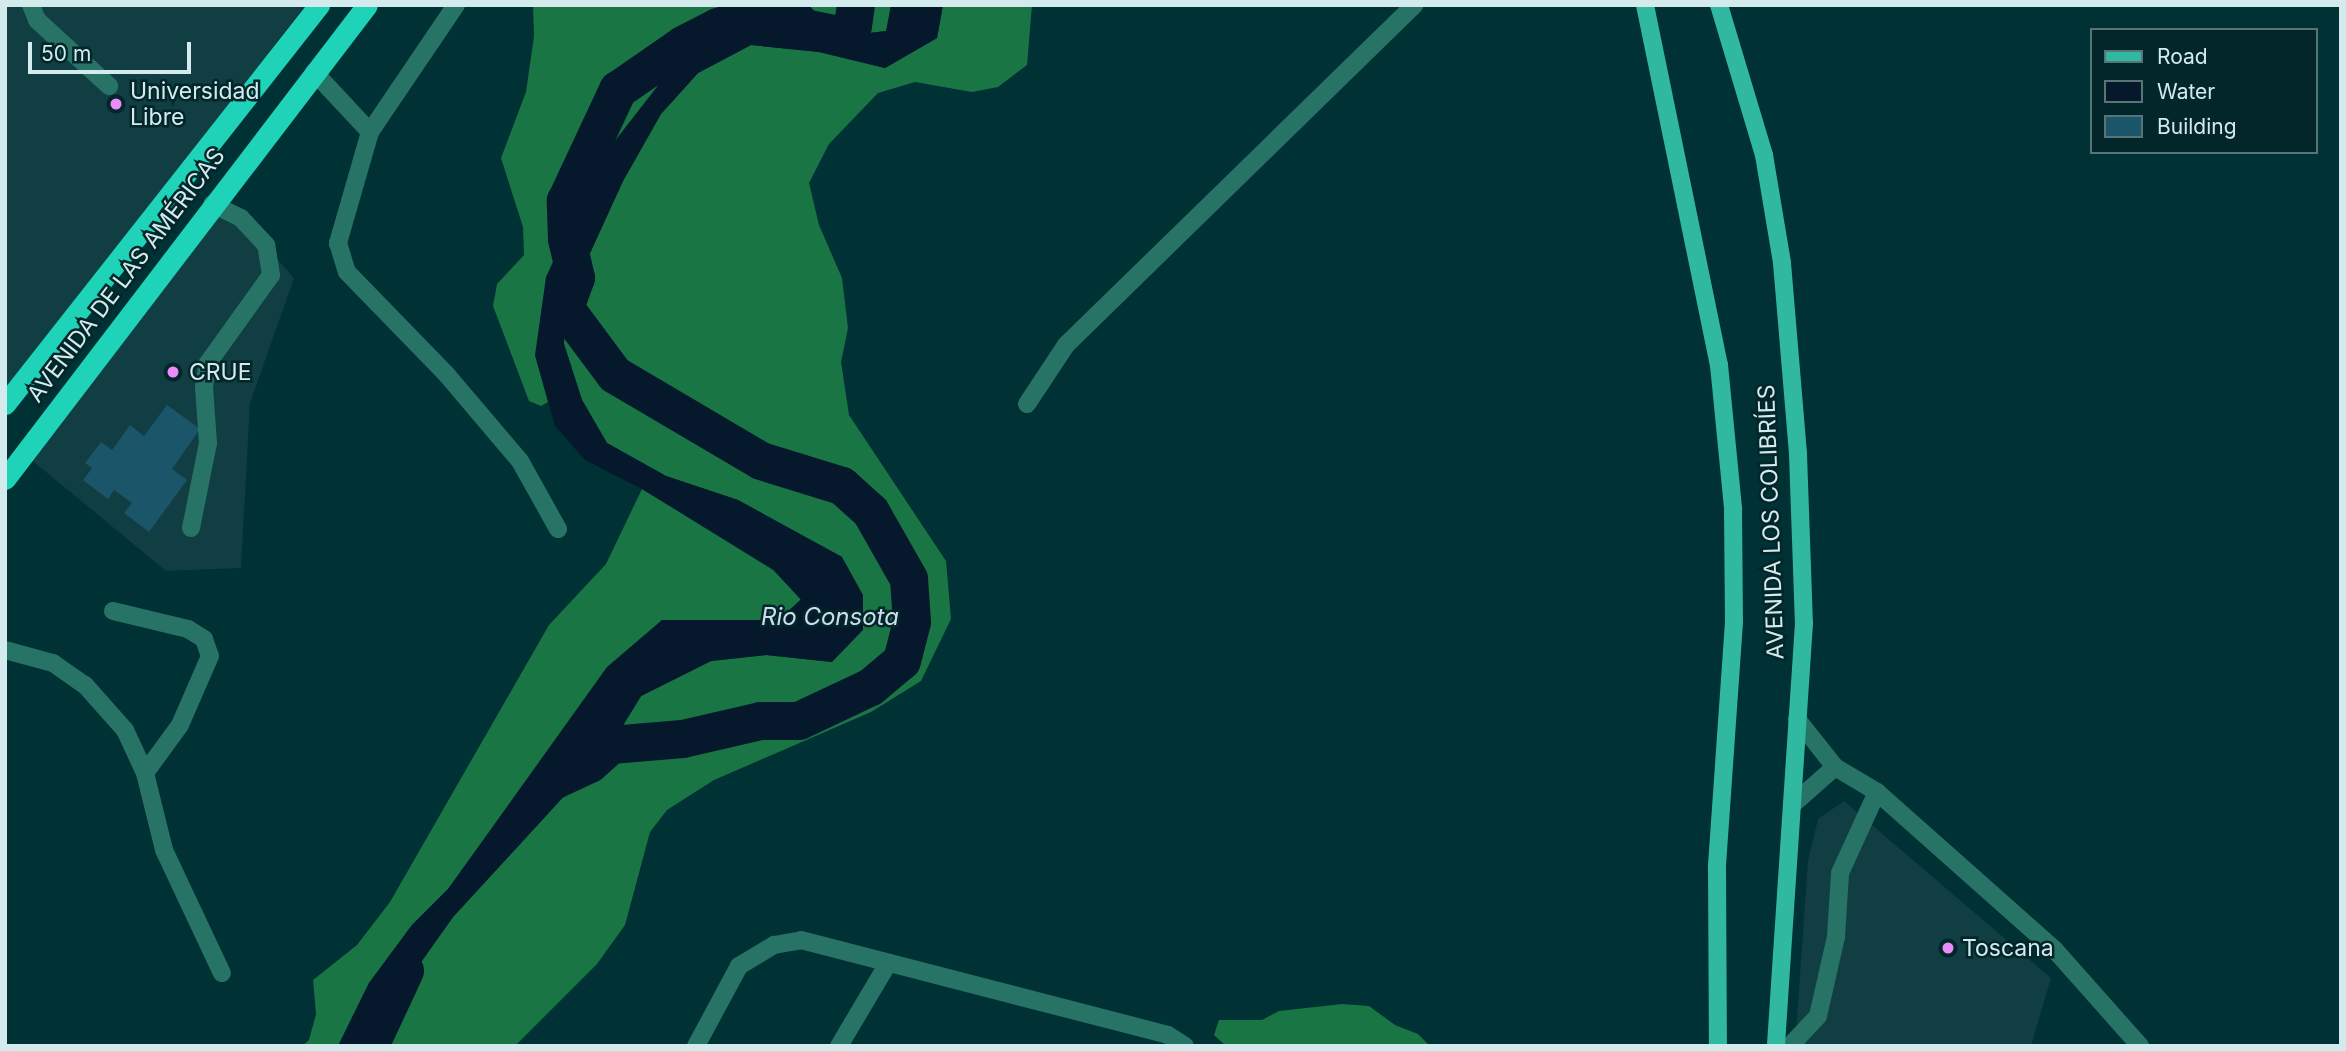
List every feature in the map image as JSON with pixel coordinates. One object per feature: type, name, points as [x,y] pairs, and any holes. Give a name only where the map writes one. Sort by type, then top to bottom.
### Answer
[{"type":"highway","name":"AVENIDA DE LAS AMÉRICAS","points":[[5,404],[319,5]]},
{"type":"highway","name":"AVENIDA DE LAS AMÉRICAS","points":[[5,479],[212,204],[367,5]]},
{"type":"main road","name":"AVENIDA LOS COLIBRÍES","points":[[1645,5],[1719,365],[1734,509],[1734,622],[1717,867],[1723,1045]]},
{"type":"main road","name":"AVENIDA LOS COLIBRÍES","points":[[1719,5],[1764,155],[1782,262],[1798,454],[1804,623],[1776,1046]]},
{"type":"street","points":[[30,5],[37,20],[109,86]]},
{"type":"street","points":[[456,5],[370,132],[338,243],[347,272],[447,375],[520,461],[558,529]]},
{"type":"street","points":[[1027,404],[1066,345],[1415,5]]},
{"type":"street","points":[[314,72],[370,132]]},
{"type":"street","points":[[191,528],[208,443],[204,387],[208,363],[271,275],[266,245],[241,218],[212,204]]},
{"type":"street","points":[[113,611],[188,629],[204,639],[210,656],[180,725],[145,773]]},
{"type":"street","points":[[5,650],[53,663],[85,685],[125,730],[145,773],[164,850],[222,973]]},
{"type":"street","points":[[1797,719],[1835,767],[1877,792],[2054,949],[2140,1046]]},
{"type":"street","points":[[1792,805],[1835,767]]},
{"type":"street","points":[[1790,1046],[1818,1016],[1836,937],[1840,873],[1877,792]]},
{"type":"street","points":[[696,1046],[739,965],[774,945],[801,940],[887,965],[1168,1035],[1185,1046]]},
{"type":"street","points":[[839,1046],[887,965]]},
{"type":"shaded area","name":"Universidad Libre","points":[[5,5],[305,5],[5,396]]},
{"type":"shaded area","name":"CRUE","points":[[212,204],[241,218],[294,278],[250,403],[241,568],[166,571],[23,453]]},
{"type":"shaded area","points":[[1844,801],[2051,978],[2031,1046],[1795,1046],[1808,861],[1818,819]]},
{"type":"green space","points":[[533,5],[891,5],[887,31],[844,36],[794,17],[677,61],[535,355],[548,402],[541,406],[529,401],[493,306],[497,284],[524,255],[523,227],[501,158],[526,92],[534,36]]},
{"type":"green space","points":[[943,5],[1032,5],[1027,65],[998,87],[972,92],[915,82],[878,93],[829,144],[809,183],[819,225],[842,278],[848,328],[841,362],[849,415],[946,561],[951,619],[921,681],[871,712],[714,780],[667,810],[650,832],[625,925],[597,964],[515,1046],[371,1046],[385,1013],[453,917],[611,745],[641,696],[711,661],[766,655],[832,662],[842,557],[738,500],[666,476],[607,443],[582,400],[564,344],[565,308],[623,181],[661,114],[698,73],[751,45],[819,52],[885,68],[937,38]]},
{"type":"green space","points":[[642,489],[773,570],[801,599],[778,621],[662,620],[556,742],[448,889],[412,925],[369,983],[338,1046],[302,1046],[309,1040],[316,1014],[313,980],[357,945],[390,902],[549,625],[606,564]]},
{"type":"green space","points":[[1342,1004],[1369,1006],[1395,1025],[1418,1034],[1430,1046],[1226,1046],[1214,1035],[1219,1020],[1262,1020],[1279,1011]]},
{"type":"water","name":"Rio Consota","points":[[891,5],[943,5],[937,38],[885,68],[819,52],[751,45],[698,73],[661,114],[623,181],[565,308],[564,344],[582,400],[607,443],[666,476],[738,500],[842,557],[863,595],[863,630],[832,662],[766,655],[711,661],[641,696],[611,745],[453,917],[385,1013],[371,1046],[338,1046],[369,983],[412,925],[448,889],[607,667],[662,620],[778,620],[801,600],[773,569],[642,489],[585,460],[555,426],[535,355],[546,277],[600,160],[677,61],[718,27],[755,16],[794,17],[844,36],[886,31]]},
{"type":"building","points":[[167,405],[200,429],[172,469],[187,480],[149,532],[124,513],[132,503],[114,490],[108,499],[83,480],[92,468],[85,463],[101,442],[112,450],[130,425],[144,436]]},
{"type":"waterway","points":[[549,783],[590,764],[611,745],[683,739],[761,721],[799,721],[871,687],[902,661],[912,622],[909,579],[871,512],[842,486],[761,461],[615,375],[565,308],[576,278],[567,239],[566,201],[618,90],[683,45],[718,27],[755,16],[794,17],[804,28],[844,36],[853,26],[856,5]]},
{"type":"waterway","points":[[370,1046],[405,971]]},
{"type":"place","name":"Universidad Libre","points":[[116,104]]},
{"type":"place","name":"CRUE","points":[[173,372]]},
{"type":"place","name":"Toscana","points":[[1948,948]]}]
